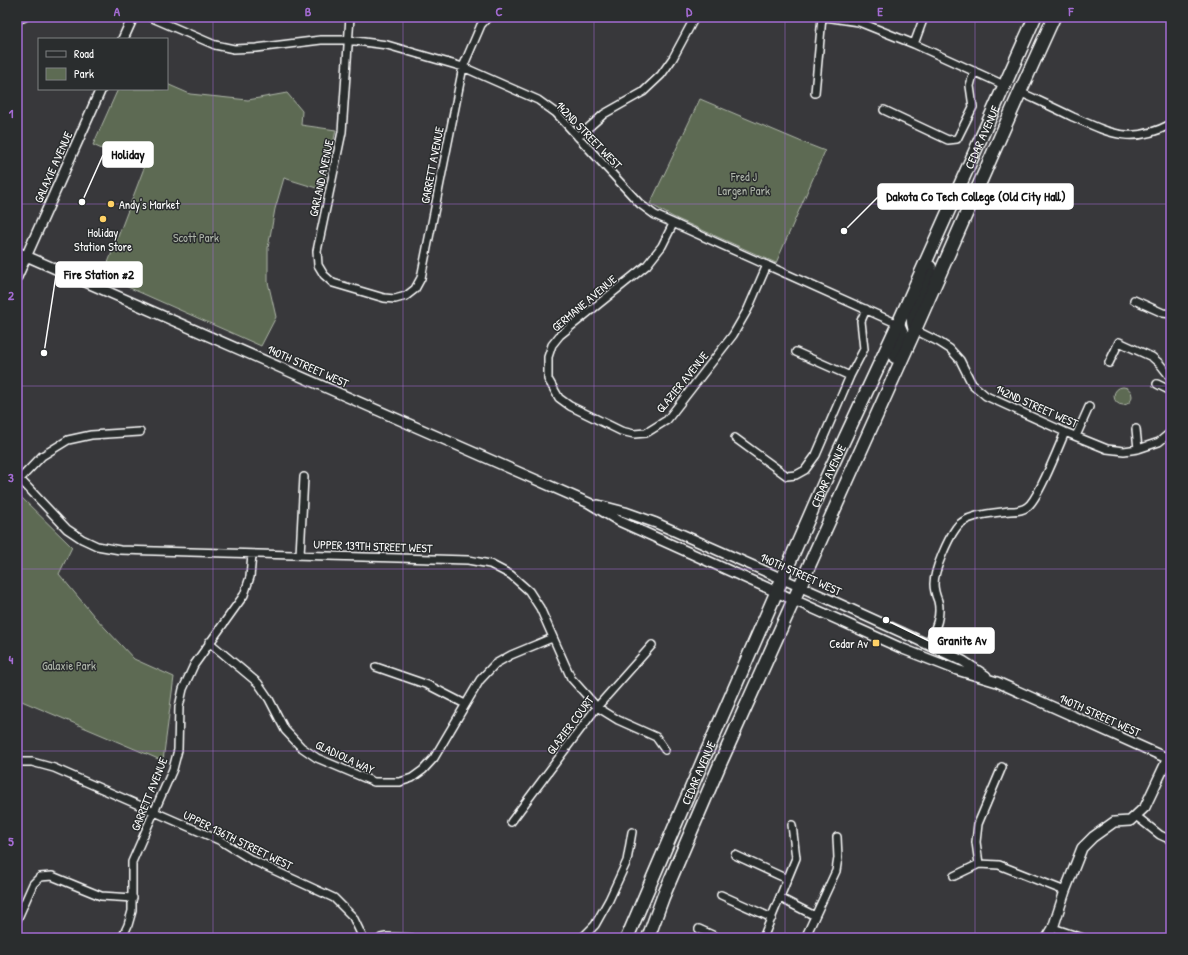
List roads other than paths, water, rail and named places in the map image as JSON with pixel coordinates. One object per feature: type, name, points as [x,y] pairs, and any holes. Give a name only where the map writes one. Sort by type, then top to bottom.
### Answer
[{"type":"highway","name":"CEDAR AVENUE","points":[[627,938],[824,483],[898,324],[1035,17]]},
{"type":"highway","name":"CEDAR AVENUE","points":[[648,938],[663,897],[720,764],[1054,17]]},
{"type":"highway","points":[[915,330],[912,322],[914,311],[927,278],[938,235]]},
{"type":"highway","points":[[883,401],[886,379],[901,342],[902,333],[898,324]]},
{"type":"street","points":[[17,20],[25,17]]},
{"type":"street","points":[[123,38],[133,17]]},
{"type":"street","name":"142ND STREET WEST","points":[[150,17],[215,45],[234,49],[256,48],[321,40],[348,40],[387,44],[463,67],[538,100],[556,113],[640,204],[655,215],[898,324]]},
{"type":"street","name":"GARLAND AVENUE","points":[[350,17],[342,132],[317,251],[318,265],[324,275],[332,283],[384,298]]},
{"type":"street","name":"GARRETT AVENUE","points":[[384,298],[395,299],[406,296],[415,289],[421,278],[463,67],[481,25],[488,17]]},
{"type":"street","points":[[578,137],[604,114],[643,92],[661,76],[673,58],[695,17]]},
{"type":"street","points":[[815,93],[824,17],[860,20],[1004,85]]},
{"type":"street","points":[[914,44],[916,34],[924,17]]},
{"type":"street","points":[[884,110],[948,140],[958,139],[973,106],[970,86],[974,71]]},
{"type":"street","name":"GALAXIE AVENUE","points":[[17,277],[101,90]]},
{"type":"street","points":[[1020,92],[1100,129],[1116,134],[1133,136],[1141,135],[1158,131],[1171,124]]},
{"type":"street","name":"GERMANE AVENUE","points":[[570,406],[559,398],[548,380],[548,357],[552,345],[560,335],[647,265],[662,246],[673,224]]},
{"type":"street","name":"140TH STREET WEST","points":[[17,252],[589,503],[619,521],[903,649],[957,670],[997,682],[1170,757]]},
{"type":"street","name":"GLAZIER AVENUE","points":[[570,406],[621,431],[634,434],[646,433],[667,420],[733,335],[748,309],[767,265]]},
{"type":"street","points":[[1134,300],[1163,313],[1171,314]]},
{"type":"street","points":[[734,438],[786,476],[796,475],[805,470],[816,455],[850,376],[864,349],[861,321],[866,309]]},
{"type":"street","name":"142ND STREET WEST","points":[[915,330],[950,349],[960,360],[972,384],[986,396],[1065,432],[1107,449],[1124,451],[1138,449],[1159,442],[1171,432]]},
{"type":"street","points":[[1109,363],[1119,342],[1152,357],[1160,364],[1171,378]]},
{"type":"street","points":[[796,352],[850,376]]},
{"type":"street","points":[[1157,384],[1171,391]]},
{"type":"street","points":[[1076,436],[1089,407]]},
{"type":"street","points":[[1136,429],[1138,449]]},
{"type":"street","points":[[18,478],[42,456],[68,440],[91,435],[140,432]]},
{"type":"street","points":[[928,644],[939,619],[939,606],[934,585],[936,573],[956,527],[972,517],[1020,510],[1029,506],[1039,491],[1065,432]]},
{"type":"street","points":[[300,555],[304,477]]},
{"type":"street","name":"UPPER 139TH STREET WEST","points":[[18,478],[67,529],[82,539],[97,546],[120,550],[468,560],[490,564],[511,575],[529,591],[540,608],[570,678],[597,707],[618,720],[656,737],[665,750]]},
{"type":"street","name":"140TH STREET WEST","points":[[589,503],[625,512],[656,523],[800,586],[963,661],[997,682]]},
{"type":"street","name":"GARRETT AVENUE","points":[[122,938],[132,911],[132,862],[173,769],[178,750],[179,707],[183,689],[194,665],[244,595],[250,577],[252,554]]},
{"type":"street","name":"GLADIOLA WAY","points":[[209,642],[258,683],[269,699],[285,730],[301,747],[317,758],[374,782],[400,782],[412,778],[423,770],[434,758],[480,680],[495,664],[511,655],[552,638]]},
{"type":"street","name":"GLAZIER COURT","points":[[511,822],[597,707],[652,644]]},
{"type":"street","points":[[376,667],[428,685],[465,704]]},
{"type":"street","points":[[1047,938],[1053,928],[1065,891],[1082,848],[1092,837],[1114,822],[1130,822],[1145,807],[1170,757]]},
{"type":"street","name":"UPPER 136TH STREET WEST","points":[[17,762],[32,762],[54,768],[221,841],[252,860],[334,898],[354,917],[363,938]]},
{"type":"street","points":[[979,864],[976,842],[978,824],[1002,767]]},
{"type":"street","points":[[1136,816],[1160,835],[1171,840]]},
{"type":"street","points":[[763,938],[796,858],[792,824]]},
{"type":"street","points":[[582,938],[595,925],[618,881],[627,861],[632,832]]},
{"type":"street","points":[[805,938],[836,871],[838,858],[837,837]]},
{"type":"street","points":[[736,855],[787,879]]},
{"type":"street","points":[[954,876],[979,864],[999,865],[1065,891]]},
{"type":"street","points":[[17,920],[33,884],[40,877],[52,876],[101,896],[132,898]]},
{"type":"street","points":[[721,894],[772,918]]},
{"type":"street","points":[[780,898],[815,916]]},
{"type":"street","points":[[1053,928],[1083,938]]},
{"type":"street","points":[[699,929],[708,936],[719,938]]},
{"type":"street","points":[[381,938],[412,938]]},
{"type":"place","name":"Holiday","points":[[82,202]]},
{"type":"place","name":"Andy's Market","points":[[111,204]]},
{"type":"place","name":"Holiday Station Store","points":[[103,219]]},
{"type":"place","name":"Dakota Co Tech College (Old City Hall)","points":[[844,231]]},
{"type":"place","name":"Fire Station #2","points":[[44,353]]},
{"type":"place","name":"Granite Av","points":[[886,620]]},
{"type":"place","name":"Cedar Av","points":[[876,643]]},
{"type":"park label","name":"Fred J Largen Park","points":[[744,183]]},
{"type":"park label","name":"Scott Park","points":[[196,237]]},
{"type":"park label","name":"Galaxie Park","points":[[69,665]]}]
